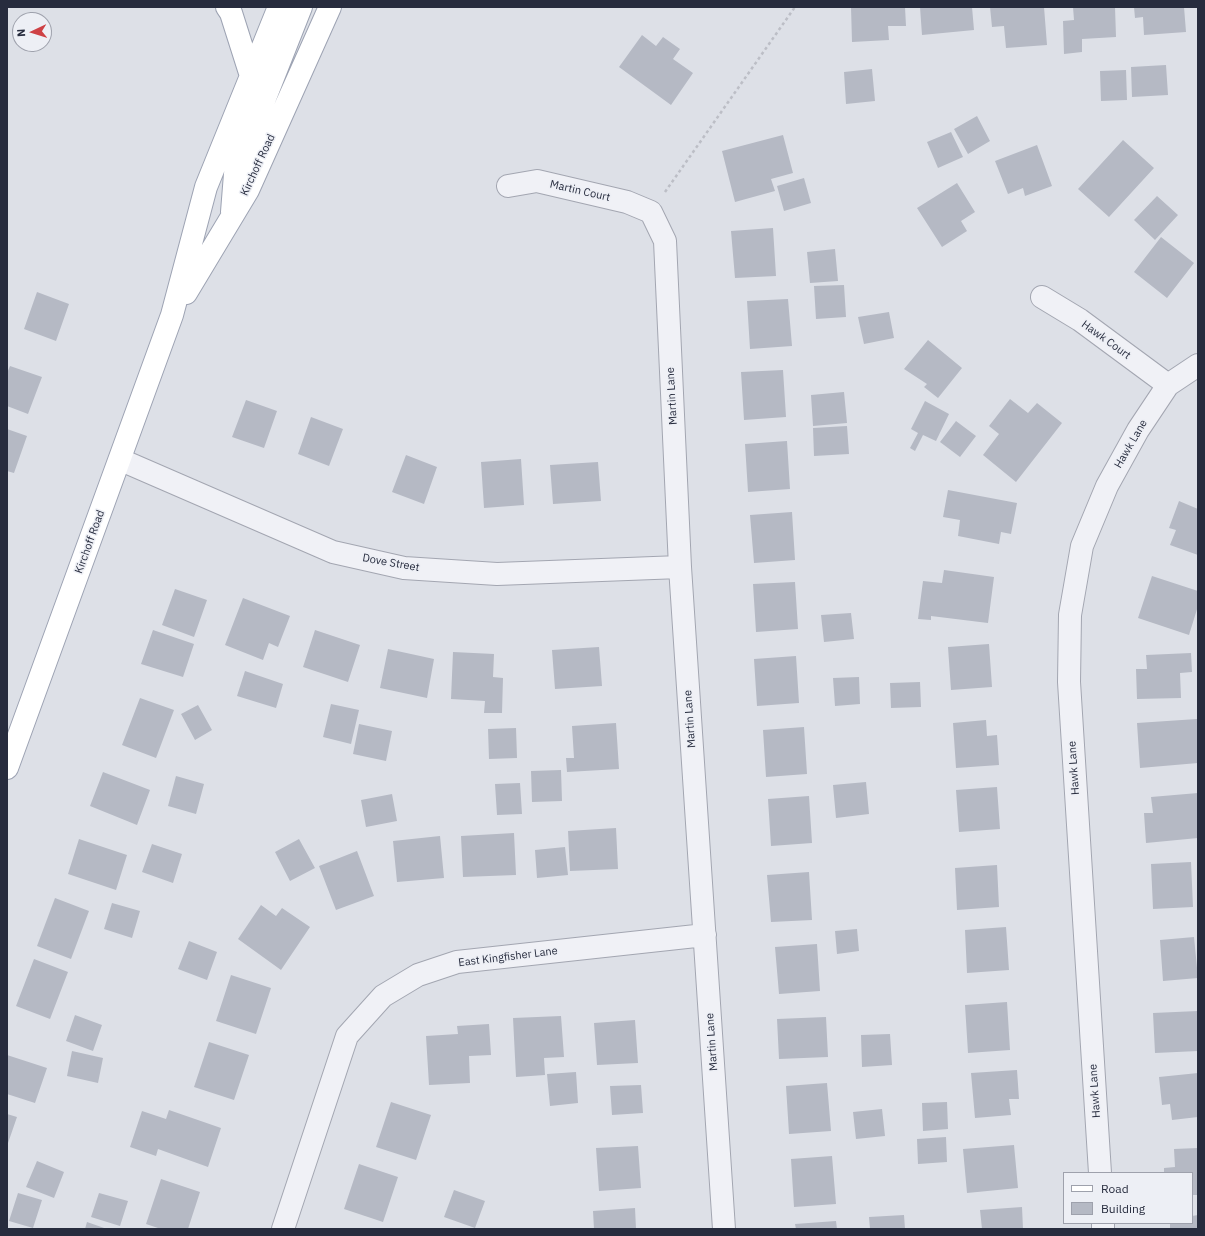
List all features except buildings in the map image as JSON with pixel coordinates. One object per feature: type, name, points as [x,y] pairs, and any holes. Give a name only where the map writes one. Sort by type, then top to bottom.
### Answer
[{"type":"main road","points":[[227,7],[231,13],[251,76]]},
{"type":"main road","name":"Kirchoff Road","points":[[7,768],[121,460],[172,315],[206,187],[279,7]]},
{"type":"main road","points":[[231,217],[235,174],[301,7]]},
{"type":"main road","name":"Kirchoff Road","points":[[172,315],[248,190],[330,7]]},
{"type":"street","name":"Martin Court","points":[[508,186],[537,181],[627,202],[651,212]]},
{"type":"street","name":"Martin Lane","points":[[651,212],[665,241],[680,567],[724,1229]]},
{"type":"street","name":"Hawk Court","points":[[1042,297],[1080,320],[1168,385]]},
{"type":"street","points":[[1168,385],[1198,365]]},
{"type":"street","name":"Hawk Lane","points":[[1100,1172],[1069,682],[1070,615],[1082,546],[1107,486],[1138,430],[1168,385]]},
{"type":"street","name":"Dove Street","points":[[121,460],[333,552],[404,568],[497,574],[680,567]]},
{"type":"street","name":"East Kingfisher Lane","points":[[283,1229],[346,1036],[382,996],[418,976],[457,962],[705,936]]},
{"type":"path","points":[[651,212],[795,7]]}]
